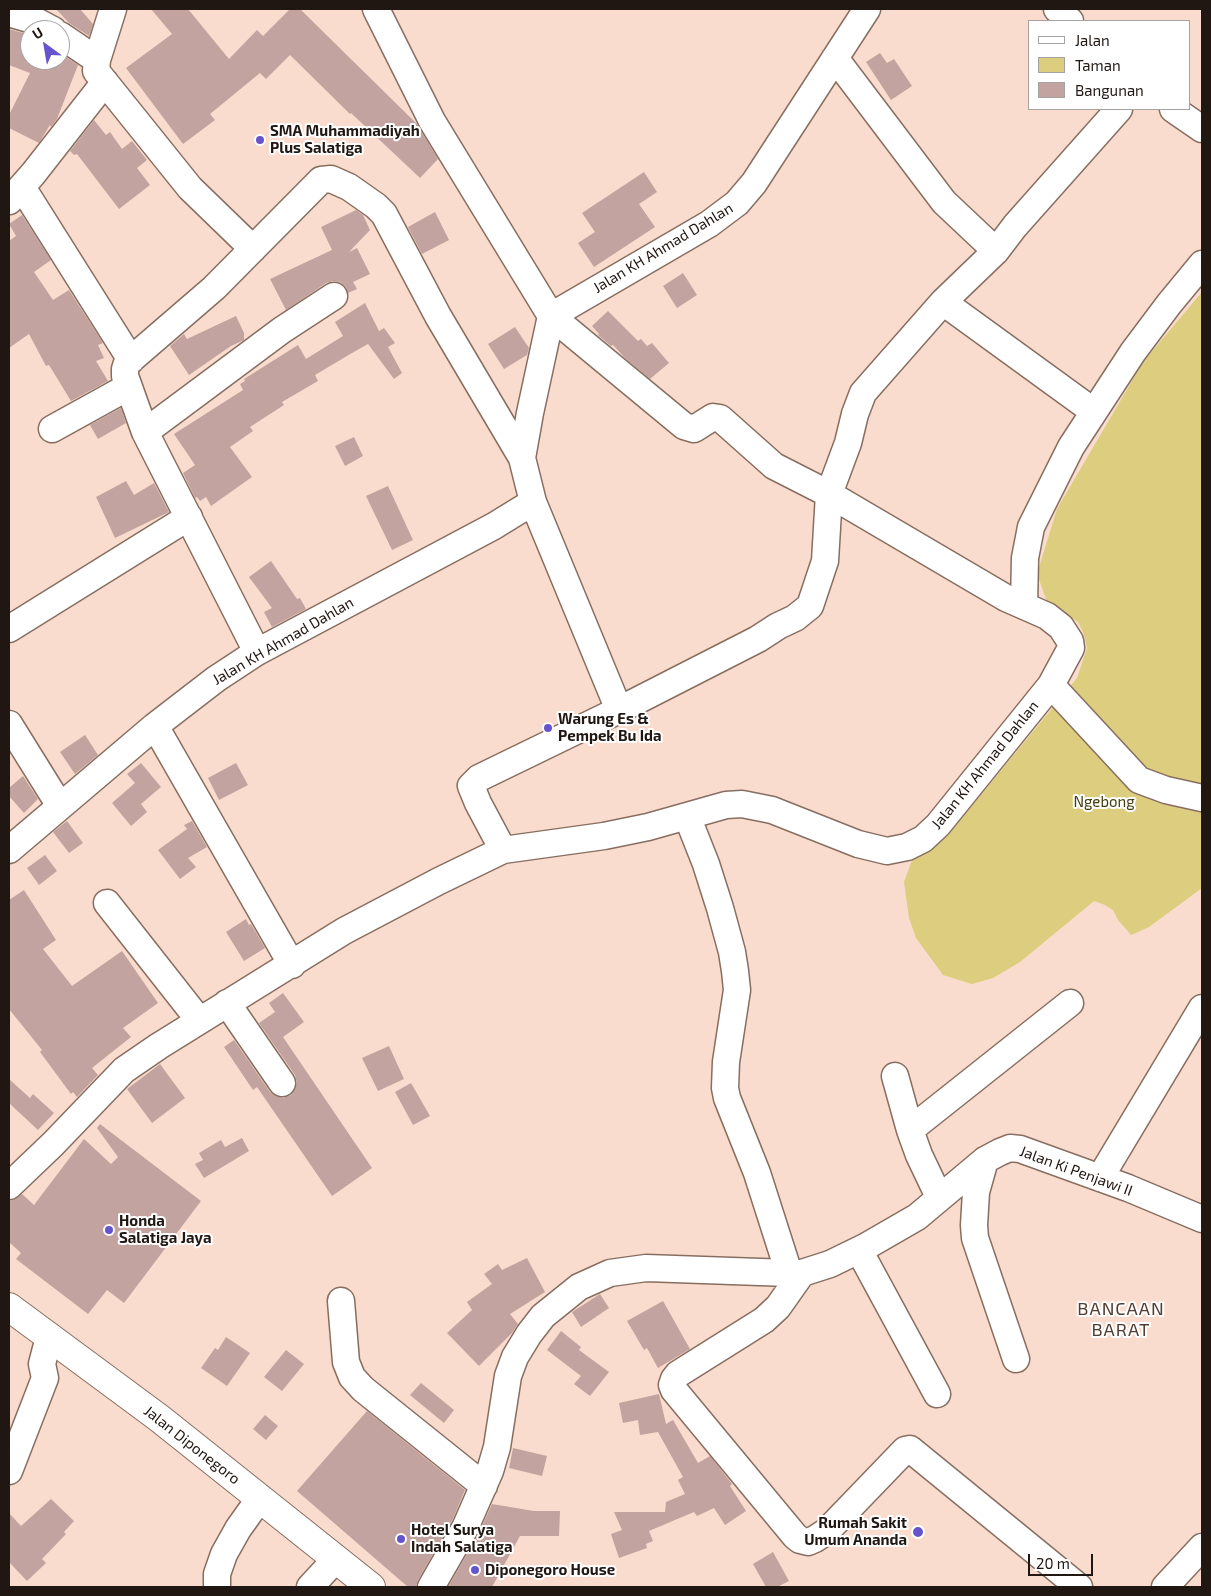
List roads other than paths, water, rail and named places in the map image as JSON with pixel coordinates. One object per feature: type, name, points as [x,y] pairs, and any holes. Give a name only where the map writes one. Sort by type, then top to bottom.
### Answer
[{"type":"main road","name":"Jalan Diponegoro","points":[[9,1307],[159,1418],[371,1587]]},
{"type":"street","points":[[113,9],[101,71],[56,145],[15,194],[131,360]]},
{"type":"street","points":[[376,9],[432,121],[551,316],[522,458]]},
{"type":"street","name":"Jalan KH Ahmad Dahlan","points":[[9,1186],[53,1144],[124,1070],[199,1020],[292,965],[344,931],[503,850],[604,836],[648,827],[726,805],[742,804],[772,810],[868,847],[887,851],[907,847],[923,839],[938,825],[1051,685],[1071,648],[1070,641],[1061,627],[1055,622],[1040,612],[1006,598],[829,494],[774,466],[720,418],[713,417],[694,429],[684,426],[551,316],[709,224],[737,203],[754,183],[867,9]]},
{"type":"street","points":[[1057,9],[1069,20]]},
{"type":"street","points":[[9,13],[33,20]]},
{"type":"street","points":[[70,43],[101,71],[190,188],[253,249]]},
{"type":"street","points":[[835,58],[944,202],[996,251]]},
{"type":"street","points":[[503,850],[471,786],[479,778],[758,640],[778,626],[795,618],[810,606],[825,561],[829,494],[848,444],[855,414],[863,393],[943,302],[996,251],[1015,226],[1118,110]]},
{"type":"street","points":[[1175,110],[1202,128]]},
{"type":"street","points":[[257,652],[145,432],[128,387],[125,372],[127,363],[214,288],[321,180],[331,179],[349,187],[384,214],[438,316],[522,458],[533,502],[619,710]]},
{"type":"street","points":[[1024,606],[1024,558],[1031,527],[1071,447],[1133,352],[1202,264]]},
{"type":"street","points":[[145,432],[282,330],[334,296]]},
{"type":"street","points":[[943,302],[1093,411]]},
{"type":"street","points":[[52,429],[128,387]]},
{"type":"street","name":"Jalan KH Ahmad Dahlan","points":[[9,850],[155,726],[216,679],[257,652],[476,535],[533,502]]},
{"type":"street","points":[[9,630],[189,517]]},
{"type":"street","points":[[1051,685],[1139,780],[1166,790],[1202,798]]},
{"type":"street","points":[[9,724],[60,806]]},
{"type":"street","points":[[155,726],[292,965]]},
{"type":"street","points":[[687,816],[706,864],[720,908],[735,971],[737,990],[725,1078],[726,1098],[796,1273],[778,1307],[764,1320],[678,1374],[672,1385],[674,1390],[800,1540],[808,1542],[827,1531],[906,1450],[910,1449],[1079,1587]]},
{"type":"street","points":[[107,902],[199,1020]]},
{"type":"street","points":[[910,1130],[1070,1002]]},
{"type":"street","points":[[227,1003],[282,1083]]},
{"type":"street","points":[[1100,1178],[1202,1008]]},
{"type":"street","points":[[896,1076],[910,1130],[919,1155],[939,1197]]},
{"type":"street","name":"Jalan Ki Penjawi II","points":[[431,1587],[465,1528],[484,1486],[497,1447],[508,1376],[515,1357],[543,1316],[579,1287],[610,1273],[646,1268],[796,1273],[830,1264],[917,1217],[985,1160],[1010,1148],[1020,1149],[1100,1178],[1202,1219]]},
{"type":"street","points":[[985,1160],[976,1192],[975,1238],[1016,1359]]},
{"type":"street","points":[[859,1250],[937,1394]]},
{"type":"street","points":[[341,1301],[346,1362],[352,1377],[363,1389],[484,1486]]},
{"type":"street","points":[[9,1471],[45,1378],[42,1364],[49,1337]]},
{"type":"street","points":[[217,1587],[217,1574],[224,1554],[238,1528],[260,1498]]},
{"type":"street","points":[[1168,1586],[1202,1547]]},
{"type":"street","points":[[310,1587],[336,1558]]},
{"type":"place","name":"SMA Muhammadiyah Plus Salatiga","points":[[260,140]]},
{"type":"place","name":"Warung Es & Pempek Bu Ida","points":[[548,728]]},
{"type":"place","name":"Honda Salatiga Jaya","points":[[109,1230]]},
{"type":"place","name":"Rumah Sakit Umum Ananda","points":[[918,1532]]},
{"type":"place","name":"Hotel Surya Indah Salatiga","points":[[401,1539]]},
{"type":"place","name":"Diponegoro House","points":[[475,1570]]},
{"type":"district","name":"BANCAAN BARAT","points":[[1121,1319]]},
{"type":"park label","name":"Ngebong","points":[[1104,802]]}]
